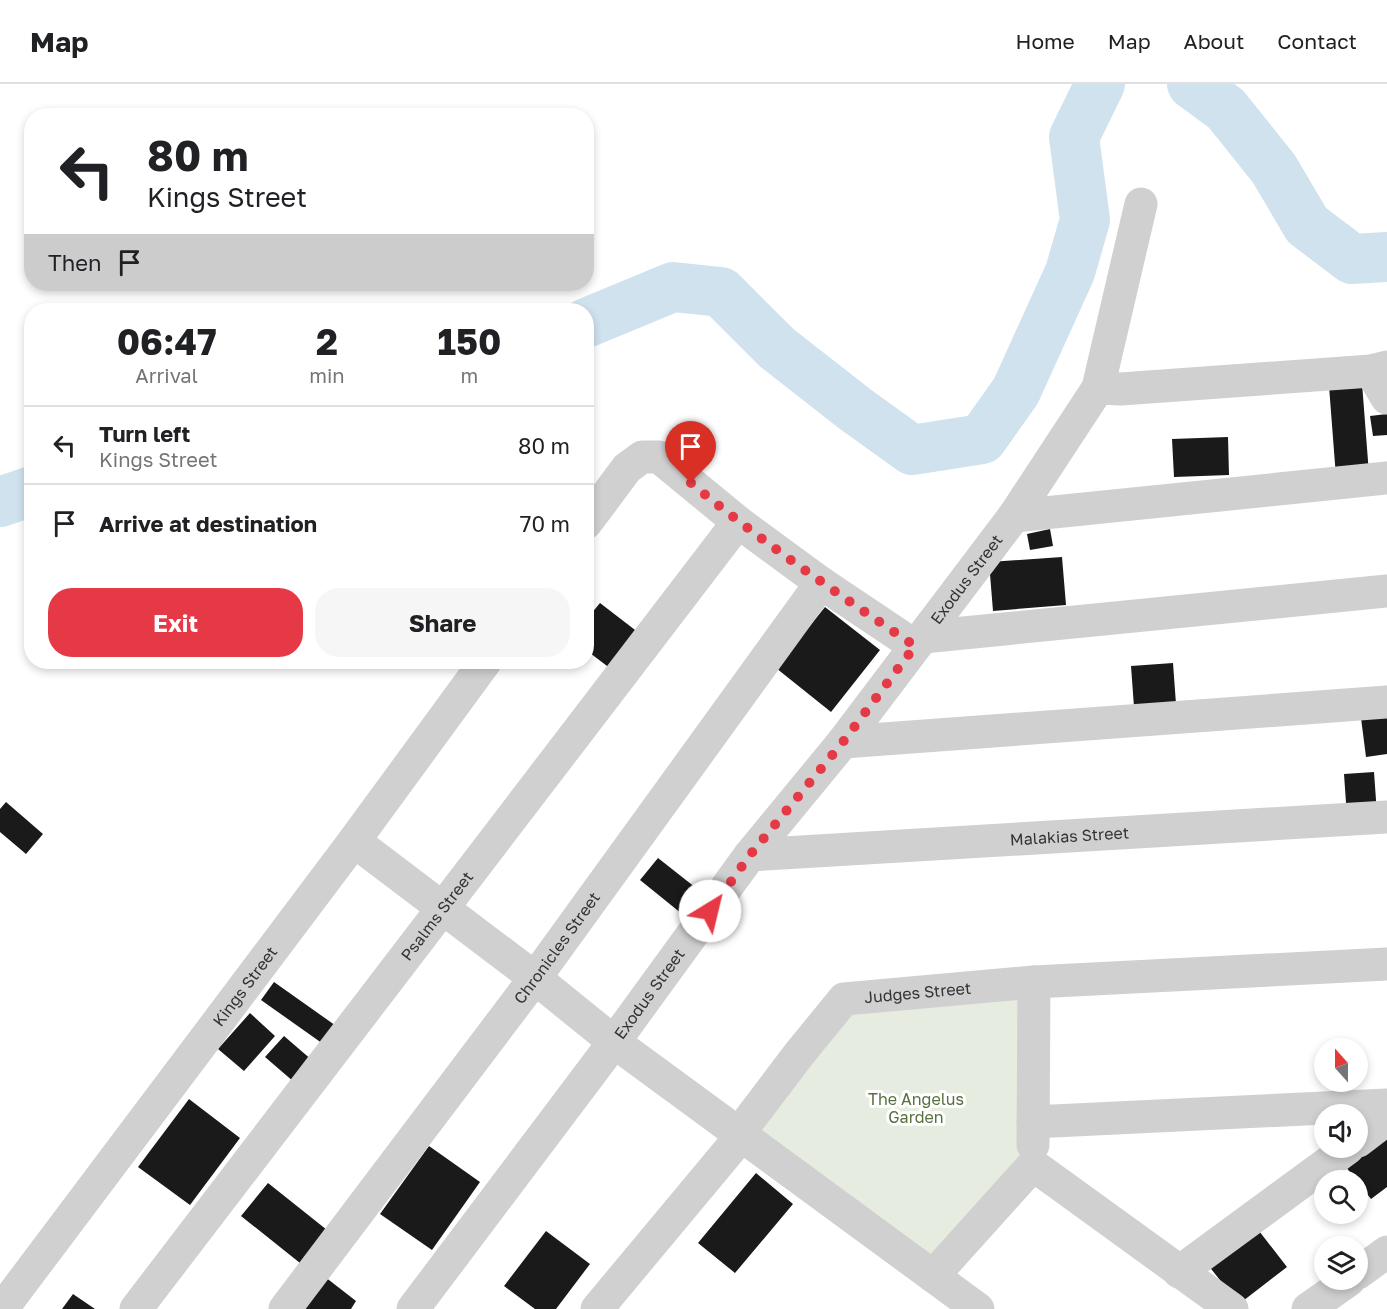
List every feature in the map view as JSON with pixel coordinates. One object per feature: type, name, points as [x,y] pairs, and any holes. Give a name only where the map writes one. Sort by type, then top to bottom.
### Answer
[{"type":"street","points":[[1141,204],[1098,388],[1382,379]]},
{"type":"street","name":"Exodus Street","points":[[413,1309],[614,1042],[750,855],[843,742],[1014,516],[1098,388]]},
{"type":"street","points":[[594,512],[627,468],[642,456],[659,457],[738,522],[821,583],[919,641],[1387,591]]},
{"type":"street","points":[[1014,516],[1387,478]]},
{"type":"street","name":"Psalms Street","points":[[136,1309],[738,522]]},
{"type":"street","name":"Chronicles Street","points":[[285,1309],[535,978],[821,583]]},
{"type":"street","name":"Kings Street","points":[[2,1309],[354,841],[480,669]]},
{"type":"street","points":[[843,742],[1387,702]]},
{"type":"street","name":"Malakias Street","points":[[750,855],[1387,817]]},
{"type":"street","points":[[354,841],[535,978],[614,1042],[978,1309]]},
{"type":"street","name":"Judges Street","points":[[597,1309],[742,1135],[746,1124],[844,999],[1034,982],[1387,964]]},
{"type":"street","points":[[933,1276],[1033,1165],[1034,982]]},
{"type":"street","points":[[1033,1122],[1387,1105]]},
{"type":"street","points":[[1368,1133],[1387,1119]]},
{"type":"street","points":[[1179,1272],[1334,1158]]},
{"type":"street","points":[[1033,1165],[1232,1309]]},
{"type":"street","points":[[1368,1266],[1387,1252]]},
{"type":"street","points":[[1308,1309],[1335,1290]]},
{"type":"green space","name":"The Angelus Garden","points":[[1029,986],[1026,1158],[943,1265],[749,1126],[847,1002]]},
{"type":"building","points":[[1362,383],[1369,474],[1336,477],[1329,386]]},
{"type":"building","points":[[1387,414],[1387,435],[1373,436],[1370,416]]},
{"type":"building","points":[[1228,437],[1229,475],[1174,477],[1172,439]]},
{"type":"building","points":[[1050,529],[1053,546],[1030,550],[1027,534]]},
{"type":"building","points":[[1062,557],[1066,605],[993,611],[989,562]]},
{"type":"building","points":[[600,603],[639,633],[611,669],[594,656],[594,610]]},
{"type":"building","points":[[825,607],[880,650],[831,712],[776,668]]},
{"type":"building","points":[[1173,663],[1176,704],[1134,707],[1131,666]]},
{"type":"building","points":[[1387,714],[1387,754],[1366,757],[1361,718]]},
{"type":"building","points":[[1374,772],[1377,814],[1347,817],[1344,774]]},
{"type":"building","points":[[6,802],[43,834],[26,854],[0,832],[0,809]]},
{"type":"building","points":[[658,858],[710,899],[692,922],[640,880]]},
{"type":"building","points":[[274,982],[339,1028],[326,1046],[261,1000]]},
{"type":"building","points":[[250,1013],[275,1036],[244,1071],[218,1049]]},
{"type":"building","points":[[284,1036],[313,1061],[294,1082],[265,1057]]},
{"type":"building","points":[[189,1099],[240,1138],[190,1205],[138,1167]]},
{"type":"building","points":[[1387,1127],[1387,1187],[1371,1199],[1368,1195],[1368,1170],[1348,1170],[1342,1162],[1347,1158],[1368,1158],[1368,1142]]},
{"type":"building","points":[[429,1146],[480,1182],[432,1250],[380,1214]]},
{"type":"building","points":[[756,1173],[793,1204],[735,1273],[698,1243]]},
{"type":"building","points":[[268,1183],[327,1230],[300,1263],[241,1216]]},
{"type":"building","points":[[1256,1227],[1287,1267],[1239,1304],[1208,1265]]},
{"type":"building","points":[[546,1231],[590,1264],[556,1309],[535,1309],[504,1286]]},
{"type":"building","points":[[320,1273],[356,1301],[351,1309],[293,1309]]},
{"type":"building","points":[[73,1294],[95,1309],[62,1309]]},
{"type":"waterway","points":[[594,320],[673,287],[721,292],[777,348],[912,450],[982,439],[1016,391],[1070,272],[1085,220],[1074,137],[1100,84]]},
{"type":"waterway","points":[[1192,84],[1226,109],[1274,169],[1307,225],[1352,259],[1387,257]]},
{"type":"waterway","points":[[0,502],[24,494]]},
{"type":"route","points":[[691,483],[738,522],[821,583],[915,646],[843,742],[750,855],[710,911]]}]
